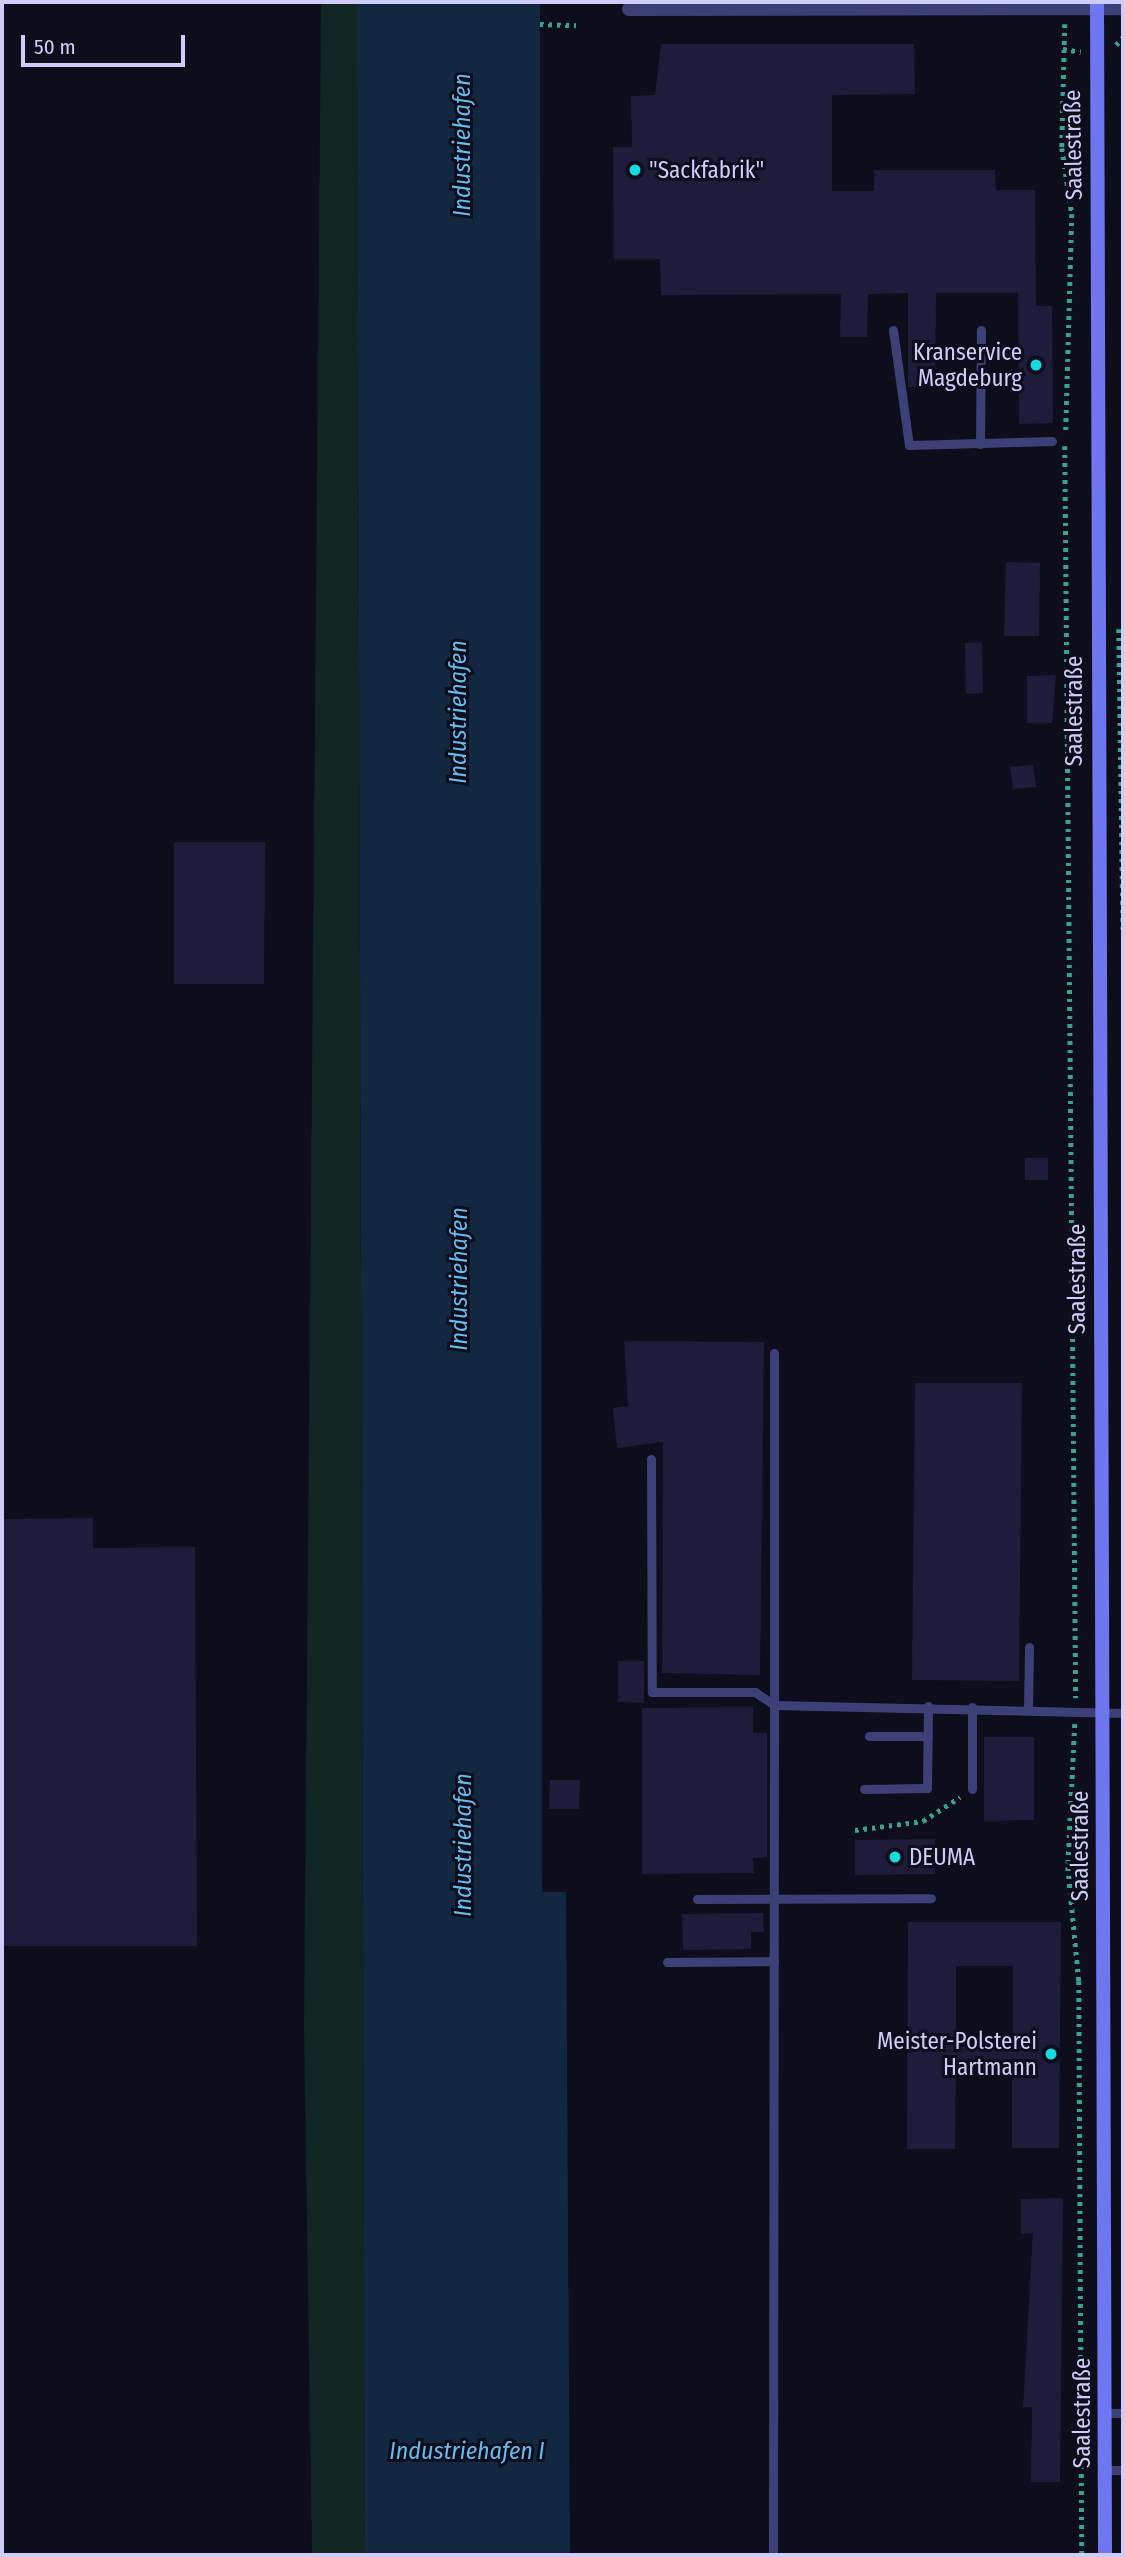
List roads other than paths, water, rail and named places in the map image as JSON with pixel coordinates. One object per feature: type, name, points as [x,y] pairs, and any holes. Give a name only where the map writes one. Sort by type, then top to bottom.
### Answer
[{"type":"main road","name":"Saalestraße","points":[[1097,3],[1105,2555]]},
{"type":"street","points":[[629,9],[1097,3],[1123,8]]},
{"type":"lane","points":[[894,330],[909,445],[1052,441]]},
{"type":"lane","points":[[980,444],[981,330]]},
{"type":"lane","points":[[773,2555],[774,1353]]},
{"type":"lane","points":[[652,1459],[652,1692],[755,1692],[774,1706],[1028,1707],[1123,1713]]},
{"type":"lane","points":[[1028,1707],[1029,1647]]},
{"type":"lane","points":[[864,1789],[927,1788],[928,1706]]},
{"type":"lane","points":[[972,1707],[972,1789]]},
{"type":"lane","points":[[869,1736],[928,1736]]},
{"type":"lane","points":[[697,1899],[932,1898]]},
{"type":"lane","points":[[667,1962],[774,1961]]},
{"type":"lane","points":[[1105,2413],[1123,2413]]},
{"type":"lane","points":[[1105,2470],[1123,2470]]},
{"type":"water","name":"Industriehafen I","points":[[357,2],[540,2],[542,1892],[566,1892],[570,2555],[365,2555]]},
{"type":"place","name":"\"Sackfabrik\"","points":[[635,170]]},
{"type":"place","name":"Kranservice Magdeburg","points":[[1036,365]]},
{"type":"place","name":"DEUMA","points":[[895,1857]]},
{"type":"place","name":"Meister-Polsterei Hartmann","points":[[1051,2054]]},
{"type":"water label","name":"Industriehafen","points":[[463,145]]},
{"type":"water label","name":"Industriehafen","points":[[459,712]]},
{"type":"water label","name":"Industriehafen","points":[[460,1279]]},
{"type":"water label","name":"Industriehafen","points":[[464,1845]]}]
